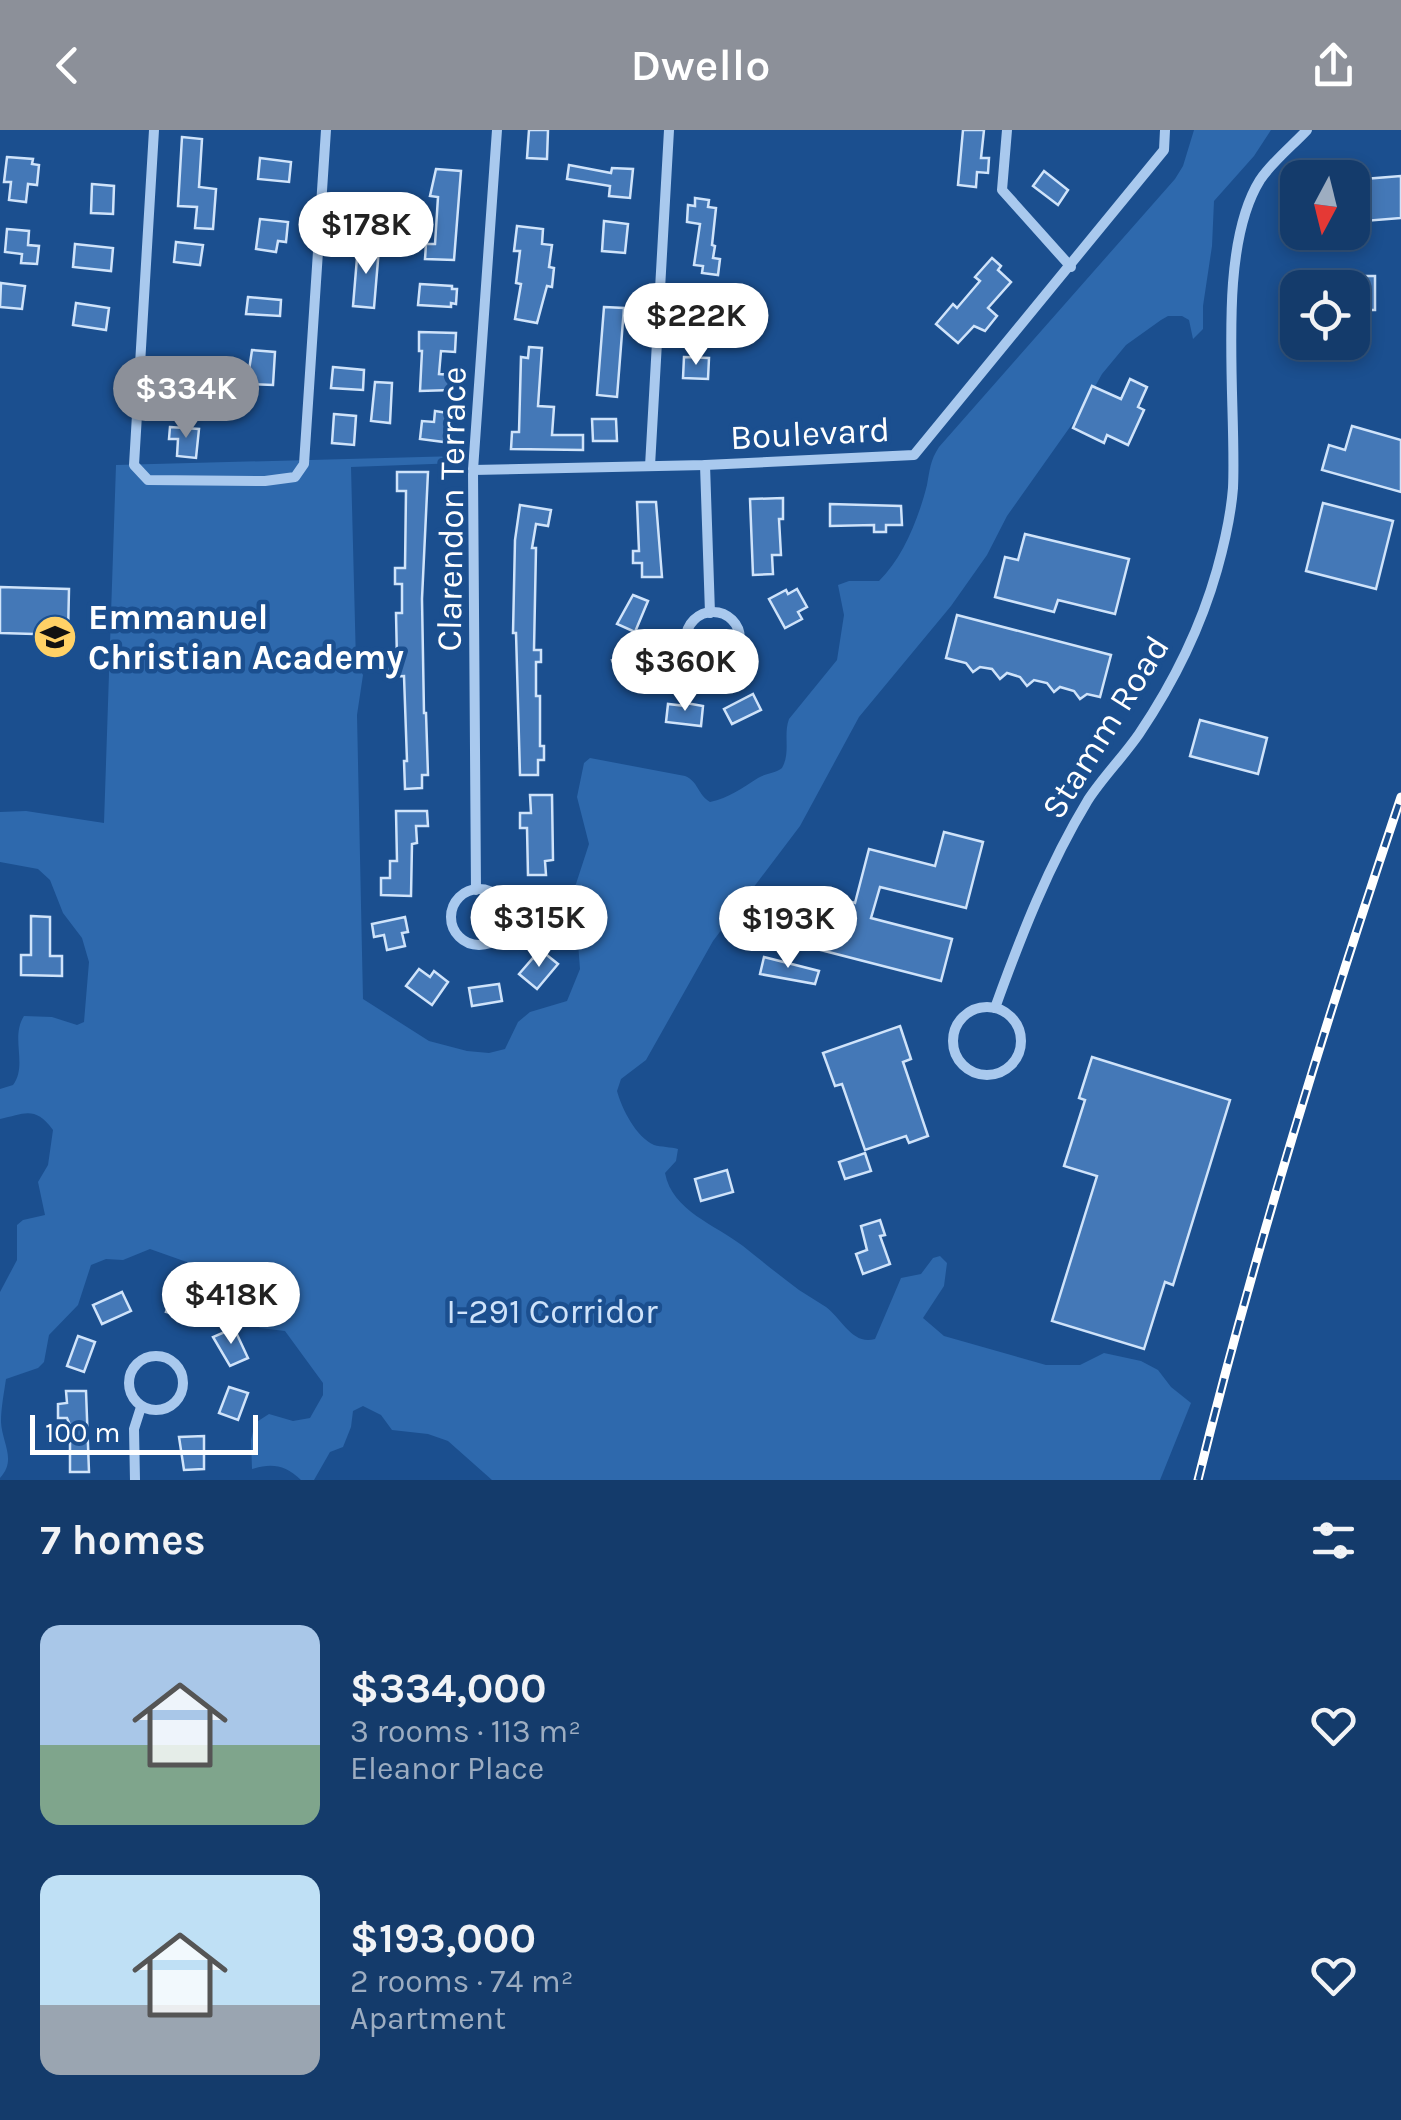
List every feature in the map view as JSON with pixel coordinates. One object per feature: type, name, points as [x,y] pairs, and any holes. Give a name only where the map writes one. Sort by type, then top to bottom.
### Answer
[{"type":"street","points":[[154,130],[134,465],[148,480],[265,481],[295,476],[304,464],[326,130]]},
{"type":"street","name":"Clarendon Terrace","points":[[476,890],[474,470],[497,130]]},
{"type":"street","points":[[650,466],[670,130]]},
{"type":"street","points":[[1007,130],[1002,190],[1071,266]]},
{"type":"street","name":"Boulevard","points":[[474,470],[914,455],[1164,150],[1166,130]]},
{"type":"street","name":"Stamm Road","points":[[994,1008],[1056,856],[1090,798],[1179,672],[1200,621],[1218,567],[1232,492],[1237,246],[1244,214],[1261,178],[1307,130]]},
{"type":"street","points":[[706,465],[710,613]]},
{"type":"street","points":[[710,613],[726,616],[739,635],[737,650],[720,665],[696,661],[687,648],[690,625],[710,613]]},
{"type":"street","points":[[476,890],[494,894],[507,917],[501,934],[486,944],[468,943],[454,930],[452,922],[454,904],[476,890]]},
{"type":"street","points":[[994,1008],[1016,1024],[1021,1036],[1020,1049],[1005,1070],[979,1075],[958,1060],[954,1034],[969,1012],[994,1008]]},
{"type":"street","points":[[162,1356],[181,1373],[179,1398],[166,1409],[142,1407],[130,1394],[132,1369],[145,1358],[162,1356]]},
{"type":"street","points":[[135,1480],[134,1429],[142,1407]]},
{"type":"green space","name":"I-291 Corridor","points":[[1194,130],[1271,130],[1254,156],[1214,201],[1203,329],[1193,339],[1189,320],[1168,316],[1126,345],[1102,374],[951,606],[859,717],[800,826],[713,941],[646,1060],[621,1079],[617,1091],[641,1136],[654,1145],[678,1149],[676,1161],[665,1173],[676,1197],[696,1216],[826,1307],[860,1338],[875,1339],[901,1278],[921,1274],[933,1258],[940,1256],[947,1263],[944,1286],[923,1318],[944,1336],[1046,1365],[1080,1365],[1104,1353],[1141,1361],[1158,1370],[1191,1403],[1160,1480],[492,1480],[448,1441],[428,1434],[392,1430],[381,1415],[363,1406],[353,1411],[343,1447],[330,1452],[314,1480],[301,1480],[278,1467],[252,1469],[255,1423],[269,1414],[293,1421],[310,1418],[323,1395],[323,1383],[285,1331],[260,1328],[239,1310],[219,1280],[198,1266],[150,1249],[123,1260],[106,1259],[91,1265],[78,1305],[49,1335],[44,1362],[38,1368],[6,1379],[1,1422],[8,1458],[0,1478],[0,1292],[17,1260],[17,1225],[45,1215],[38,1182],[48,1165],[53,1130],[35,1114],[0,1119],[0,1089],[13,1085],[17,1077],[18,1033],[24,1016],[52,1017],[77,1025],[84,1022],[89,962],[82,938],[63,913],[50,880],[38,869],[0,862],[0,812],[26,811],[104,823],[116,465],[459,456],[459,463],[351,467],[356,662],[363,675],[357,715],[363,999],[429,1041],[467,1051],[489,1053],[505,1049],[518,1022],[530,1012],[567,1001],[580,969],[574,890],[589,844],[577,797],[584,763],[590,758],[685,776],[710,802],[782,768],[789,719],[837,660],[844,615],[838,585],[879,581],[888,572],[915,523],[939,447],[1175,179]]},
{"type":"building","points":[[529,130],[548,130],[547,159],[527,158]]},
{"type":"building","points":[[963,130],[984,130],[981,158],[989,158],[988,173],[977,172],[976,187],[958,185]]},
{"type":"building","points":[[182,137],[202,139],[199,187],[216,189],[213,229],[195,228],[197,207],[178,206]]},
{"type":"building","points":[[7,157],[33,159],[32,164],[39,165],[37,185],[28,184],[26,202],[9,200],[11,182],[4,182]]},
{"type":"building","points":[[260,158],[291,162],[289,182],[258,179]]},
{"type":"building","points":[[569,165],[611,173],[612,168],[633,169],[630,198],[609,196],[610,186],[567,179]]},
{"type":"building","points":[[436,169],[461,171],[454,260],[425,259],[426,244],[435,244],[438,197],[430,196]]},
{"type":"building","points":[[1044,171],[1068,190],[1058,205],[1033,186]]},
{"type":"building","points":[[1401,176],[1401,218],[1370,221],[1370,179]]},
{"type":"building","points":[[92,184],[114,186],[113,214],[91,213]]},
{"type":"building","points":[[695,198],[709,200],[708,207],[716,208],[712,245],[713,258],[720,259],[718,275],[702,273],[703,266],[694,265],[700,224],[687,222],[688,205],[695,206]]},
{"type":"building","points":[[260,219],[288,222],[286,242],[278,241],[276,252],[256,249]]},
{"type":"building","points":[[604,221],[628,224],[625,253],[602,251]]},
{"type":"building","points":[[517,226],[543,229],[542,244],[552,245],[552,287],[547,286],[537,323],[515,319],[521,284],[516,283],[520,251],[514,251]]},
{"type":"building","points":[[7,229],[29,231],[28,245],[39,246],[37,264],[21,263],[22,254],[5,252]]},
{"type":"building","points":[[176,242],[203,245],[200,265],[174,262]]},
{"type":"building","points":[[75,244],[113,248],[111,271],[73,267]]},
{"type":"building","points":[[358,246],[379,248],[374,308],[353,306]]},
{"type":"building","points":[[992,258],[1011,282],[988,308],[997,316],[985,331],[974,326],[958,343],[936,324],[953,304],[957,308],[980,281],[975,277]]},
{"type":"building","points":[[1370,276],[1375,276],[1375,310],[1370,310]]},
{"type":"building","points":[[1,283],[25,286],[22,309],[0,307]]},
{"type":"building","points":[[420,284],[452,286],[457,289],[456,304],[418,305]]},
{"type":"building","points":[[248,297],[281,300],[280,316],[246,314]]},
{"type":"building","points":[[711,297],[727,298],[726,306],[731,307],[728,337],[695,334],[696,317],[709,318]]},
{"type":"building","points":[[76,303],[109,308],[106,330],[73,325]]},
{"type":"building","points":[[604,307],[624,308],[617,397],[597,395]]},
{"type":"building","points":[[419,332],[456,333],[455,352],[441,351],[439,374],[453,375],[452,390],[420,391]]},
{"type":"building","points":[[529,347],[542,348],[538,406],[554,407],[552,435],[583,435],[583,450],[511,449],[512,432],[519,432],[521,357],[528,358]]},
{"type":"building","points":[[252,350],[275,352],[273,385],[247,384]]},
{"type":"building","points":[[684,357],[709,358],[708,379],[683,378]]},
{"type":"building","points":[[333,367],[364,370],[363,390],[331,388]]},
{"type":"building","points":[[1130,379],[1147,387],[1138,407],[1144,410],[1128,445],[1107,435],[1104,443],[1073,428],[1092,386],[1121,399]]},
{"type":"building","points":[[375,382],[392,383],[390,423],[371,421]]},
{"type":"building","points":[[435,411],[448,413],[444,442],[420,439],[422,421],[434,422]]},
{"type":"building","points":[[334,414],[356,416],[354,445],[332,443]]},
{"type":"building","points":[[592,419],[616,419],[617,441],[593,441]]},
{"type":"building","points":[[1352,426],[1401,440],[1401,492],[1322,470],[1329,445],[1345,450]]},
{"type":"building","points":[[170,427],[199,429],[196,458],[177,456],[178,439],[169,439]]},
{"type":"building","points":[[397,472],[428,472],[422,599],[428,775],[422,775],[422,788],[405,789],[404,676],[386,677],[386,661],[397,660],[396,613],[402,613],[402,584],[395,584],[395,568],[405,568],[406,491],[397,491]]},
{"type":"building","points":[[783,498],[783,519],[779,519],[781,555],[772,555],[773,574],[753,575],[750,499]]},
{"type":"building","points":[[637,502],[656,502],[662,577],[642,577],[642,563],[633,563],[633,551],[639,551]]},
{"type":"building","points":[[1323,503],[1393,521],[1376,589],[1306,571]]},
{"type":"building","points":[[830,504],[901,506],[902,525],[886,525],[886,532],[874,532],[874,525],[830,526]]},
{"type":"building","points":[[520,505],[551,510],[548,526],[536,524],[532,548],[536,548],[534,650],[541,650],[541,662],[536,662],[536,696],[540,696],[540,746],[544,746],[544,760],[538,760],[538,775],[520,775],[513,633],[515,540]]},
{"type":"building","points":[[1025,534],[1129,559],[1115,614],[1058,600],[1054,612],[995,597],[1005,557],[1018,560]]},
{"type":"building","points":[[0,587],[69,589],[68,635],[0,633]]},
{"type":"building","points":[[797,589],[807,607],[798,612],[802,619],[785,628],[769,599]]},
{"type":"building","points":[[633,595],[648,601],[635,632],[617,624]]},
{"type":"building","points":[[957,615],[1111,655],[1100,697],[1087,694],[1080,699],[1074,691],[1060,687],[1054,692],[1047,683],[1034,680],[1027,686],[1020,677],[1007,673],[1000,679],[992,669],[980,667],[973,672],[966,663],[946,658]]},
{"type":"building","points":[[638,648],[652,678],[632,686],[626,673],[619,676],[612,660]]},
{"type":"building","points":[[753,694],[761,710],[732,724],[724,709]]},
{"type":"building","points":[[668,704],[703,706],[701,726],[666,722]]},
{"type":"building","points":[[1200,720],[1267,738],[1258,774],[1190,756]]},
{"type":"building","points":[[530,795],[552,795],[553,860],[545,861],[546,875],[528,875],[527,828],[520,828],[520,813],[531,813]]},
{"type":"building","points":[[396,811],[427,811],[428,826],[416,826],[417,843],[412,844],[411,896],[381,895],[381,878],[390,878],[390,861],[397,861]]},
{"type":"building","points":[[944,832],[983,842],[966,908],[880,887],[871,918],[952,939],[941,981],[813,948],[827,895],[855,903],[869,849],[935,866]]},
{"type":"building","points":[[543,894],[565,895],[564,928],[542,928]]},
{"type":"building","points":[[31,916],[50,917],[50,956],[62,956],[62,976],[21,975],[21,955],[31,955]]},
{"type":"building","points":[[405,917],[405,946],[387,950],[384,935],[374,937],[372,924]]},
{"type":"building","points":[[543,952],[558,964],[537,989],[519,974]]},
{"type":"building","points":[[764,957],[819,971],[815,984],[760,974]]},
{"type":"building","points":[[419,969],[430,977],[434,971],[448,982],[432,1005],[406,986]]},
{"type":"building","points":[[499,984],[502,1001],[472,1006],[469,988]]},
{"type":"building","points":[[900,1026],[911,1059],[903,1062],[928,1136],[909,1143],[906,1136],[865,1150],[842,1084],[835,1086],[823,1053]]},
{"type":"building","points":[[1092,1057],[1230,1100],[1173,1285],[1165,1282],[1144,1349],[1052,1321],[1097,1176],[1064,1166],[1085,1100],[1079,1098]]},
{"type":"building","points":[[865,1153],[871,1171],[845,1179],[839,1162]]},
{"type":"building","points":[[727,1170],[733,1192],[701,1201],[695,1179]]},
{"type":"building","points":[[880,1220],[885,1235],[880,1236],[890,1264],[863,1274],[856,1254],[867,1250],[861,1226]]},
{"type":"building","points":[[122,1292],[131,1311],[102,1324],[93,1305]]},
{"type":"building","points":[[171,1296],[200,1304],[196,1320],[166,1312]]},
{"type":"building","points":[[234,1328],[248,1358],[230,1366],[213,1337]]},
{"type":"building","points":[[78,1336],[95,1342],[84,1372],[67,1366]]},
{"type":"building","points":[[229,1387],[248,1393],[238,1420],[219,1413]]},
{"type":"building","points":[[66,1391],[86,1391],[89,1472],[70,1472],[70,1425],[67,1418],[58,1418],[58,1404],[67,1403]]},
{"type":"building","points":[[204,1436],[204,1469],[184,1470],[179,1437]]},
{"type":"railway","points":[[1198,1480],[1292,1137],[1401,797]]},
{"type":"place","name":"Emmanuel Christian Academy","points":[[55,637]]}]
